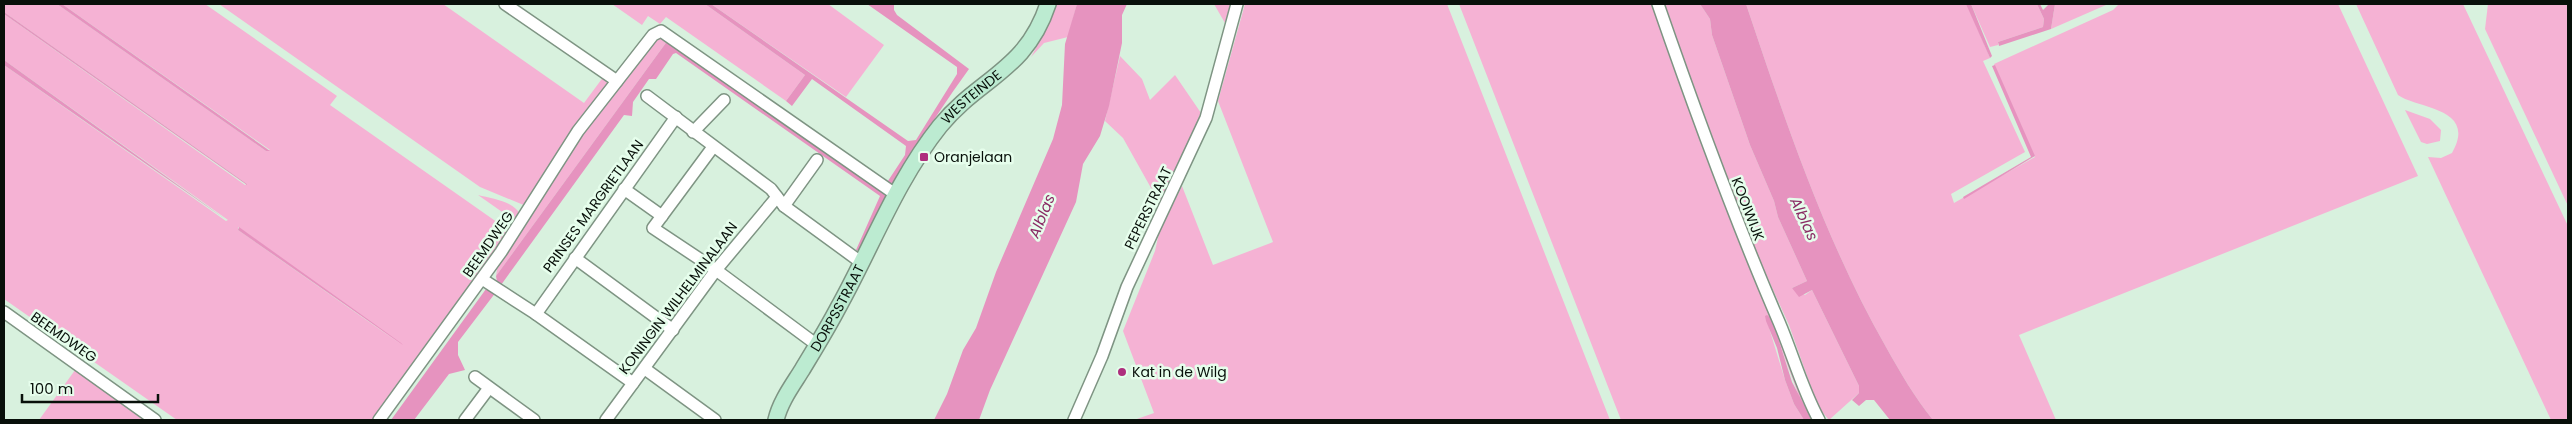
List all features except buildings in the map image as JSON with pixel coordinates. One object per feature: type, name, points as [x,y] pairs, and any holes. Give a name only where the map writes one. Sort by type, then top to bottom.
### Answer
[{"type":"street","points":[[505,4],[617,81]]},
{"type":"street","name":"WESTEINDE","points":[[895,194],[941,125],[1025,49],[1036,35],[1048,4]]},
{"type":"street","name":"PEPERSTRAAT","points":[[1074,420],[1099,365],[1127,287],[1206,118],[1237,4]]},
{"type":"street","name":"KOOIWIJK","points":[[1658,4],[1740,232],[1789,345],[1799,380],[1819,420]]},
{"type":"street","name":"BEEMDWEG","points":[[379,420],[482,279],[528,212],[562,155],[653,35],[661,32],[895,194]]},
{"type":"street","points":[[647,96],[771,189],[780,201],[862,263]]},
{"type":"street","points":[[693,132],[724,100]]},
{"type":"street","name":"PRINSES MARGRIETLAAN","points":[[536,314],[676,117]]},
{"type":"street","points":[[713,147],[653,228],[716,270],[817,345]]},
{"type":"street","name":"KONINGIN WILHELMINALAAN","points":[[606,420],[716,270],[816,160]]},
{"type":"street","points":[[624,190],[662,216]]},
{"type":"street","name":"DORPSSTRAAT","points":[[776,420],[785,398],[817,345],[862,263],[895,194]]},
{"type":"street","points":[[575,258],[673,330]]},
{"type":"street","points":[[482,279],[536,314],[633,383]]},
{"type":"street","name":"BEEMDWEG","points":[[4,312],[156,420]]},
{"type":"street","points":[[644,370],[715,420]]},
{"type":"street","points":[[475,377],[534,420]]},
{"type":"street","points":[[465,420],[489,388]]},
{"type":"shaded area","points":[[4,4],[57,4],[266,151],[270,150],[62,4],[205,4],[337,96],[330,105],[511,232],[379,420],[177,420],[4,299],[4,65],[226,221],[228,220],[4,60],[4,14],[245,185],[247,184],[4,12]],"holes":[[[238,227],[402,345],[238,230]]]},
{"type":"shaded area","points":[[219,4],[443,4],[584,103],[604,76],[611,82],[526,206],[480,187]]},
{"type":"shaded area","points":[[612,4],[705,4],[805,75],[786,101],[666,17],[660,24],[648,16],[642,25]]},
{"type":"shaded area","points":[[711,4],[828,4],[884,45],[846,97]]},
{"type":"shaded area","points":[[1054,4],[1077,4],[1068,37],[1044,43],[1031,57],[1043,35]]},
{"type":"shaded area","points":[[1214,4],[1231,4],[1225,23]]},
{"type":"shaded area","points":[[1245,4],[1447,4],[1610,420],[1134,420],[1154,413],[1123,331],[1155,251],[1159,233],[1182,186],[1213,265],[1273,242],[1218,101]]},
{"type":"shaded area","points":[[1459,4],[1653,4],[1818,420],[1812,420],[1800,399],[1771,321],[1766,318],[1785,380],[1794,404],[1804,420],[1621,420]]},
{"type":"shaded area","points":[[1664,4],[1700,4],[1710,19],[1712,35],[1750,145],[1774,201],[1778,217],[1807,281],[1792,288],[1805,295],[1812,290],[1859,386],[1859,393],[1829,420],[1818,407],[1789,325],[1750,239],[1722,169]]},
{"type":"shaded area","points":[[1746,4],[1967,4],[1990,58],[1983,61],[2025,152],[1951,194],[1954,203],[2035,157],[1994,64],[2113,10],[2119,4],[2338,4],[2418,176],[2019,335],[2056,420],[1933,420],[1914,394],[1891,356],[1844,265],[1791,135]]},
{"type":"shaded area","points":[[1971,4],[2037,4],[2044,19],[2043,27],[1998,42],[1998,45],[1990,47]]},
{"type":"shaded area","points":[[2055,4],[2106,4],[2106,5],[2051,29]]},
{"type":"shaded area","points":[[2356,4],[2463,4],[2568,226],[2568,420],[2551,420],[2428,157],[2441,158],[2452,153],[2458,138],[2457,126],[2451,118],[2442,112],[2398,95]]},
{"type":"shaded area","points":[[2488,4],[2568,4],[2568,206],[2485,29]]},
{"type":"shaded area","points":[[659,37],[668,40],[496,276],[498,264],[517,238],[564,156]]},
{"type":"shaded area","points":[[1120,56],[1142,79],[1150,100],[1175,75],[1201,113],[1160,204],[1123,138],[1105,121]]},
{"type":"shaded area","points":[[2405,110],[2430,119],[2441,130],[2440,141],[2427,144],[2421,142]]},
{"type":"shaded area","points":[[478,195],[514,207],[521,217],[518,223]]},
{"type":"shaded area","points":[[78,366],[155,420],[39,420]]},
{"type":"water","points":[[57,4],[62,4],[270,151],[266,151]]},
{"type":"water","points":[[705,4],[711,4],[908,141],[916,140],[957,74],[957,67],[867,4],[894,4],[894,10],[897,15],[969,69],[938,113],[910,158],[883,204],[859,251],[856,250],[880,196],[676,53],[673,54],[656,79],[649,79],[633,102],[632,116],[624,115],[501,285],[497,282],[496,276],[668,40],[882,190],[905,155],[906,146],[812,79],[792,106],[786,101],[805,75]]},
{"type":"water","name":"Alblas","points":[[1077,4],[1127,4],[1122,15],[1122,43],[1109,106],[1100,136],[1083,164],[1076,202],[990,390],[979,420],[934,420],[947,394],[963,350],[976,328],[996,272],[1053,139],[1062,105],[1065,44]]},
{"type":"water","name":"Alblas","points":[[1700,4],[1746,4],[1791,135],[1844,265],[1891,356],[1914,394],[1933,420],[1890,420],[1874,400],[1866,400],[1859,406],[1852,400],[1859,393],[1859,386],[1812,290],[1799,297],[1792,288],[1807,281],[1778,217],[1774,201],[1750,145],[1712,35],[1710,19]]},
{"type":"water","points":[[1966,4],[1971,4],[1992,56],[1990,58]]},
{"type":"water","points":[[2037,4],[2040,4],[2043,10],[2049,4],[2055,4],[2051,29],[1999,46],[1998,42],[2043,27],[2044,19]]},
{"type":"water","points":[[4,12],[247,184],[247,185],[4,14]]},
{"type":"water","points":[[4,60],[228,221],[4,65]]},
{"type":"water","points":[[1995,65],[2035,156],[1964,199],[1963,197],[2031,157],[1992,66]]},
{"type":"water","points":[[239,227],[401,343],[403,345],[238,230]]},
{"type":"water","points":[[486,289],[496,292],[458,342],[458,355],[465,370],[449,374],[414,420],[391,420]]},
{"type":"water","points":[[1767,315],[1772,319],[1792,382],[1812,420],[1804,420],[1794,404],[1785,380],[1777,348],[1766,321],[1765,316]]},
{"type":"place","name":"Oranjelaan","points":[[924,157]]},
{"type":"place","name":"Kat in de Wilg","points":[[1122,372]]}]
